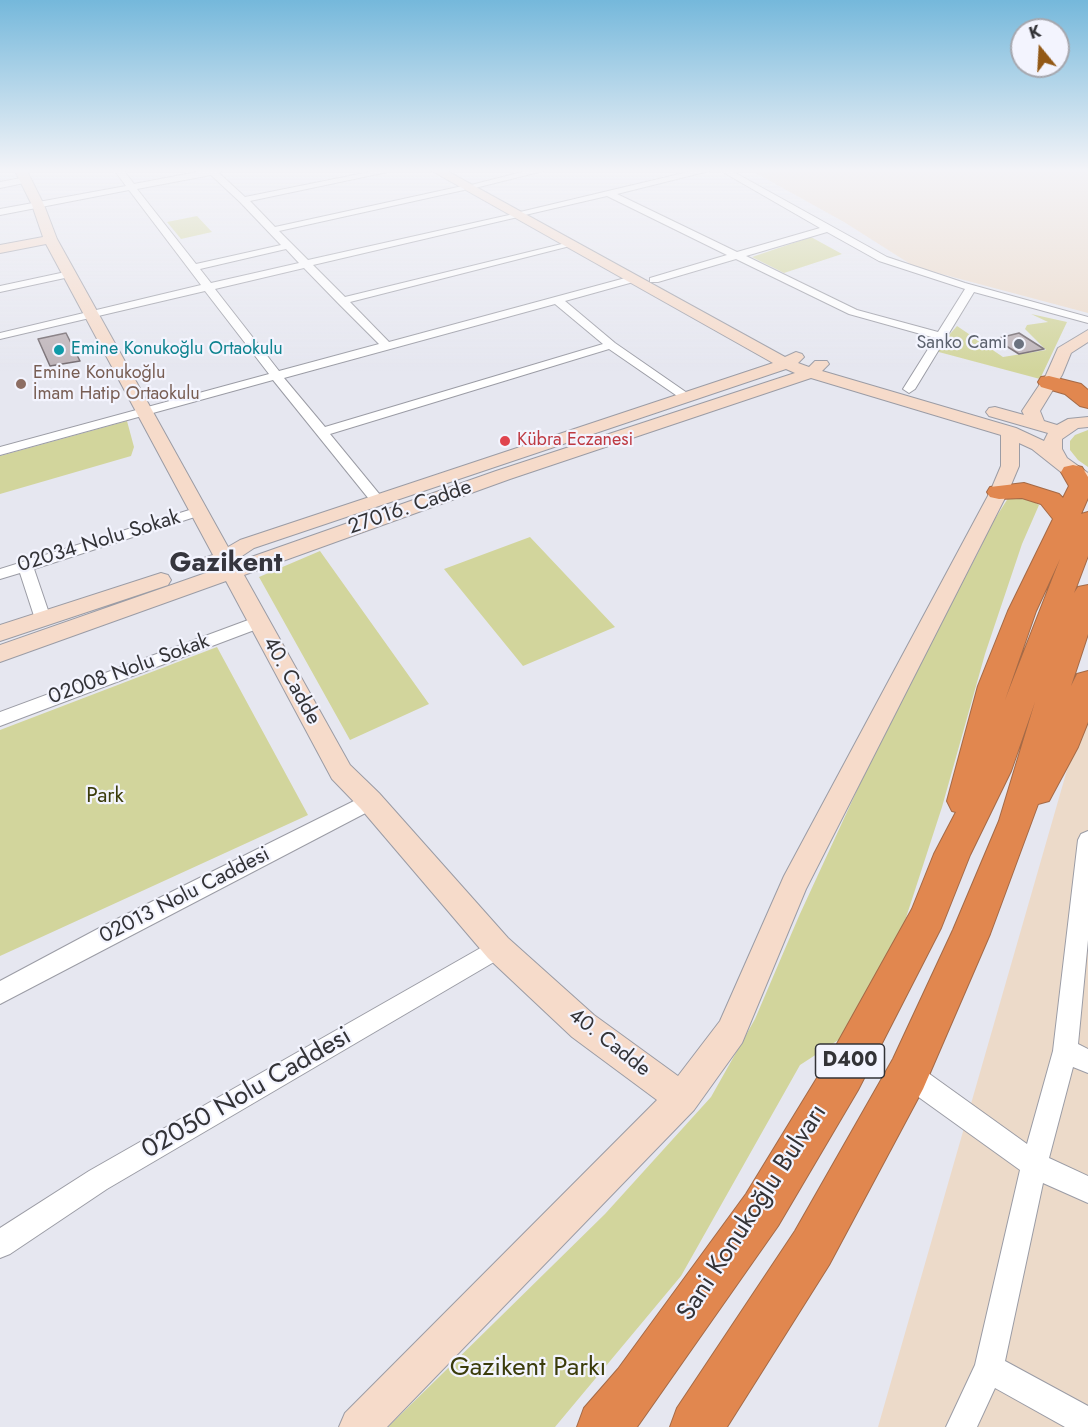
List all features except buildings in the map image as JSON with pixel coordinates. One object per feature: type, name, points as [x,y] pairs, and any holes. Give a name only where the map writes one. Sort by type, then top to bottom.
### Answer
[{"type":"highway","points":[[1051,379],[1088,385]]},
{"type":"highway","points":[[1051,379],[1073,389],[1088,401]]},
{"type":"highway","points":[[952,854],[993,686],[1022,611],[1077,520],[1081,486],[1074,471]]},
{"type":"highway","points":[[999,492],[1010,489],[1024,490],[1050,499],[1077,520]]},
{"type":"highway","name":"D400","points":[[1061,670],[1077,520]]},
{"type":"highway","name":"D400","points":[[696,1427],[812,1248],[908,1074],[971,934],[1016,821],[1061,670],[1088,594]]},
{"type":"highway","name":"Sani Konukoğlu Bulvarı","points":[[603,1427],[636,1387],[768,1200],[843,1075],[928,916],[952,854],[994,771],[1061,670]]},
{"type":"street","points":[[169,238],[277,377],[378,501]]},
{"type":"street","points":[[280,238],[387,346]]},
{"type":"street","points":[[0,336],[419,238]]},
{"type":"street","points":[[561,238],[633,279],[791,360],[1010,432],[1038,445],[1074,471]]},
{"type":"street","points":[[569,238],[654,280],[791,360]]},
{"type":"street","points":[[700,238],[853,312],[940,336]]},
{"type":"street","points":[[654,280],[796,238]]},
{"type":"street","points":[[842,238],[883,259],[971,288],[1088,320]]},
{"type":"street","points":[[0,249],[50,239]]},
{"type":"street","name":"40. Cadde","points":[[50,239],[341,772],[370,801],[498,948],[583,1026],[682,1098]]},
{"type":"street","points":[[342,301],[570,243]]},
{"type":"street","points":[[192,268],[288,246]]},
{"type":"street","points":[[0,289],[70,274]]},
{"type":"street","points":[[0,451],[633,279]]},
{"type":"street","points":[[909,389],[971,288]]},
{"type":"street","points":[[557,300],[611,345],[687,397]]},
{"type":"street","points":[[1037,425],[1031,411],[1051,379],[1064,351],[1088,335]]},
{"type":"street","points":[[322,432],[611,345]]},
{"type":"street","name":"27016. Cadde","points":[[0,654],[227,565],[247,544],[791,360]]},
{"type":"street","points":[[816,369],[909,389],[1059,431]]},
{"type":"street","name":"27016. Cadde","points":[[0,633],[227,565],[816,369]]},
{"type":"street","points":[[1074,471],[1053,449],[1053,438],[1059,431],[1074,423],[1088,422]]},
{"type":"street","points":[[359,1427],[682,1098],[731,1032],[794,885],[999,492],[1010,466],[1012,449],[1010,432]]},
{"type":"street","name":"02034 Nolu Sokak","points":[[0,574],[199,511]]},
{"type":"street","points":[[25,566],[43,619]]},
{"type":"street","name":"02008 Nolu Sokak","points":[[0,718],[258,622]]},
{"type":"street","name":"02013 Nolu Caddesi","points":[[0,993],[113,932],[370,801]]},
{"type":"street","points":[[961,1427],[989,1368],[1034,1165],[1065,1051],[1081,945],[1088,840]]},
{"type":"street","name":"02050 Nolu Caddesi","points":[[0,1244],[98,1180],[498,948]]},
{"type":"street","points":[[1065,1051],[1088,1061]]},
{"type":"street","points":[[908,1074],[1034,1165],[1088,1190]]},
{"type":"street","points":[[989,1368],[1088,1423]]},
{"type":"shaded area","points":[[869,238],[1088,238],[1088,313],[915,267]]},
{"type":"shaded area","points":[[1088,697],[1088,1427],[878,1427]]},
{"type":"green space","points":[[809,238],[842,254],[784,273],[752,257]]},
{"type":"green space","points":[[1031,314],[1067,322],[1040,379],[935,351],[957,326],[1003,357],[1046,350],[1025,329],[1027,325],[1048,322]]},
{"type":"green space","points":[[127,421],[134,447],[131,456],[0,494],[0,456]]},
{"type":"green space","points":[[1088,430],[1088,467],[1070,450],[1070,441],[1075,435]]},
{"type":"green space","name":"Gazikent Parkı","points":[[1012,492],[1021,494],[1039,505],[1022,544],[985,654],[942,807],[902,930],[840,1039],[800,1065],[681,1276],[555,1427],[388,1427],[605,1214],[711,1097],[755,1019],[799,916],[871,760],[991,525]]},
{"type":"green space","points":[[530,537],[615,627],[523,666],[444,569]]},
{"type":"green space","points":[[320,551],[429,704],[350,740],[259,577]]},
{"type":"green space","name":"Park","points":[[217,647],[308,815],[0,956],[0,730]]},
{"type":"place","name":"Sanko Cami","points":[[1019,344]]},
{"type":"place","name":"Emine Konukoğlu Ortaokulu","points":[[59,350]]},
{"type":"place","name":"Emine Konukoğlu İmam Hatip Ortaokulu","points":[[21,384]]},
{"type":"place","name":"Kübra Eczanesi","points":[[505,441]]},
{"type":"district","name":"Gazikent","points":[[226,564]]}]
